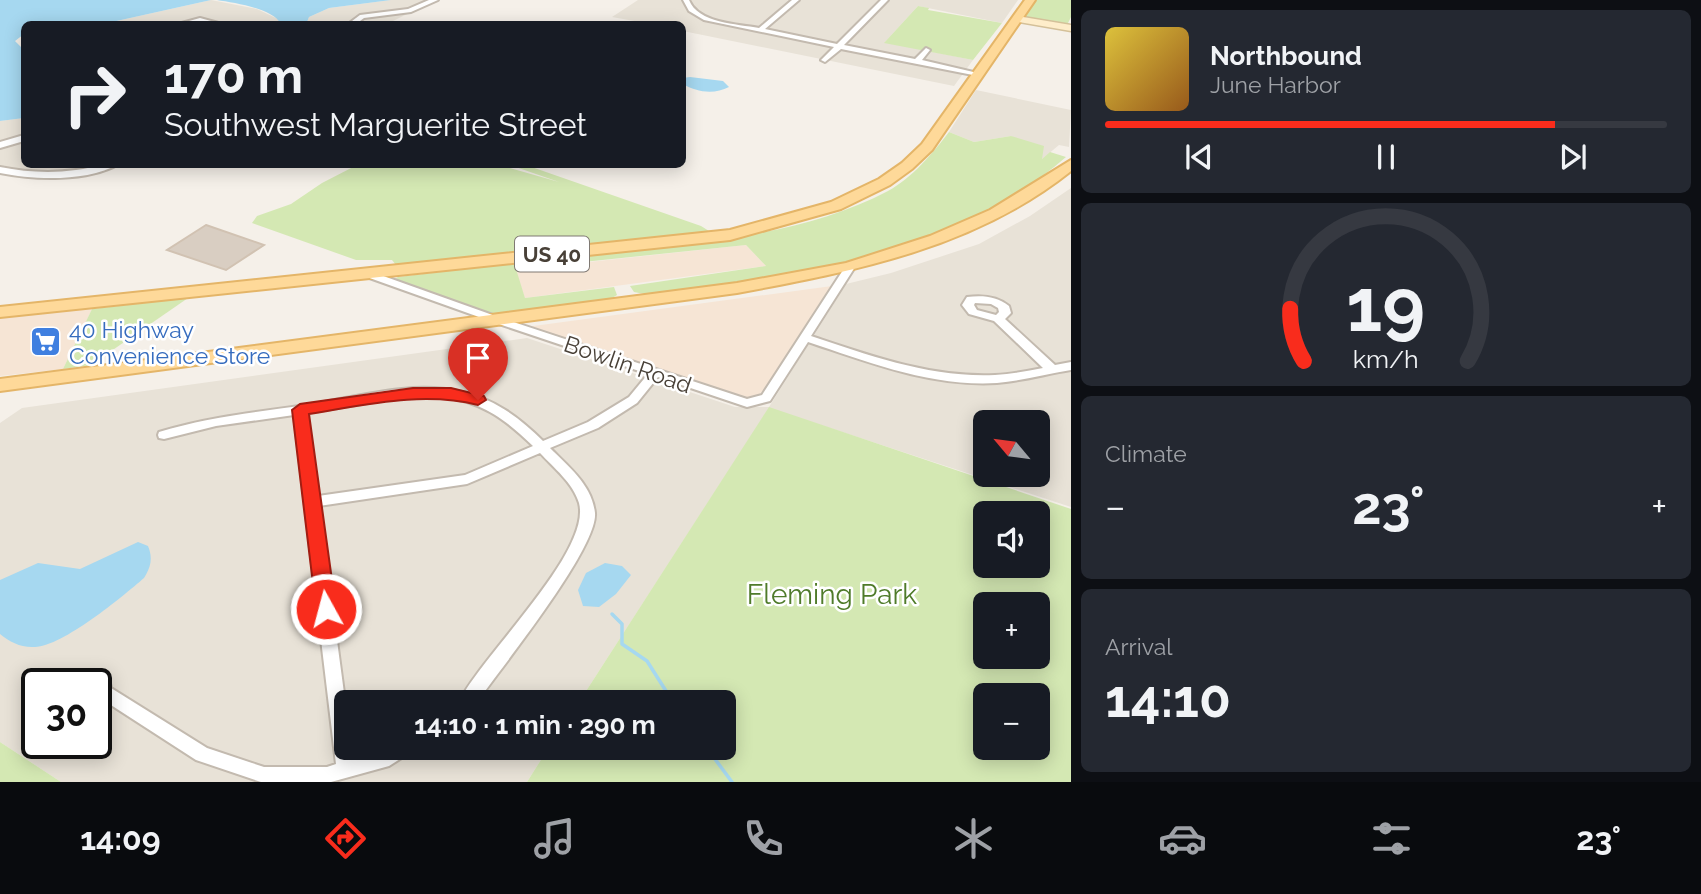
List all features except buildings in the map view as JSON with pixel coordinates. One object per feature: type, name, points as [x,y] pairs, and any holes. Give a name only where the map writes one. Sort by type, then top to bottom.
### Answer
[{"type":"main road","name":"US 40","points":[[0,312],[730,235],[812,214],[851,201],[883,185],[908,168],[927,147],[1030,0]]},
{"type":"main road","points":[[1017,19],[1071,28]]},
{"type":"main road","points":[[0,385],[737,288],[850,267],[987,216],[1057,176],[1071,163]]},
{"type":"street","points":[[356,21],[362,16],[409,11],[435,0]]},
{"type":"street","points":[[759,31],[796,0]]},
{"type":"street","points":[[825,60],[885,0]]},
{"type":"street","points":[[686,2],[690,9],[705,18],[978,74]]},
{"type":"street","points":[[917,62],[926,50]]},
{"type":"street","points":[[0,145],[21,139]]},
{"type":"street","points":[[0,170],[36,175],[100,168]]},
{"type":"street","points":[[850,267],[806,338],[891,365],[945,377],[1000,379],[1071,366]]},
{"type":"street","name":"Bowlin Road","points":[[368,274],[739,401],[760,401],[766,398],[806,338]]},
{"type":"street","points":[[998,319],[1052,369]]},
{"type":"street","points":[[312,502],[467,479],[593,425],[633,400],[655,373]]},
{"type":"street","points":[[164,435],[186,427],[413,393],[451,393],[478,400],[505,416],[541,447],[583,490],[588,523],[575,553],[476,690]]},
{"type":"street","points":[[300,410],[346,770]]},
{"type":"street","points":[[112,697],[202,754],[264,775],[327,775],[383,760]]},
{"type":"shaded area","points":[[211,0],[257,9],[279,21],[116,21]]},
{"type":"shaded area","points":[[391,0],[435,0],[393,21],[307,21],[309,17],[329,8]]},
{"type":"shaded area","points":[[638,0],[1018,0],[1002,23],[918,6],[885,42],[973,60],[954,86],[686,32],[686,21],[634,21],[612,17]]},
{"type":"shaded area","points":[[976,90],[1071,110],[1069,147],[1059,145],[1041,160],[1042,154],[1011,136],[974,142],[949,132]]},
{"type":"shaded area","points":[[21,118],[21,168],[104,168],[36,175],[0,170],[0,121]]},
{"type":"shaded area","points":[[1071,188],[1071,507],[1010,487],[1050,487],[1050,410],[973,410],[973,475],[769,408],[587,690],[334,690],[334,760],[541,760],[527,782],[61,782],[26,759],[112,759],[112,668],[21,668],[21,756],[0,742],[0,423],[22,408],[527,338],[735,407],[769,407],[846,284],[891,273],[979,244],[1030,216]]},
{"type":"shaded area","points":[[746,245],[766,266],[525,298],[515,270]]},
{"type":"shaded area","points":[[832,286],[768,387],[754,398],[738,397],[526,327]]},
{"type":"shaded area","points":[[93,307],[63,369],[0,376],[0,317]]},
{"type":"green space","points":[[1036,0],[1071,0],[1071,17],[1068,23],[1071,26],[1028,18],[1026,16]]},
{"type":"green space","points":[[918,6],[1002,23],[973,60],[884,43]]},
{"type":"green space","points":[[949,132],[974,142],[1011,136],[1044,146],[1042,159],[1050,152],[1066,157],[1029,186],[945,231],[854,261],[760,281],[664,294],[634,292],[630,286],[766,266],[746,245],[516,269],[525,298],[614,287],[617,295],[609,300],[504,315],[490,314],[394,280],[398,277],[689,244],[791,226],[857,206],[897,186],[914,172]]},
{"type":"green space","points":[[351,168],[510,168],[559,182],[519,168],[534,168],[709,231],[396,265],[392,260],[356,260],[252,223],[257,216],[291,204],[322,183]]},
{"type":"green space","points":[[188,298],[91,365],[63,369],[92,309]]},
{"type":"green space","name":"Fleming Park","points":[[769,407],[973,476],[973,487],[1006,487],[1047,501],[973,501],[973,578],[1050,578],[1050,502],[1071,509],[1071,782],[527,782],[541,760],[736,760],[736,690],[587,690]]},
{"type":"green space","points":[[0,742],[21,756],[21,759],[26,759],[61,782],[0,782]]},
{"type":"water","points":[[0,0],[211,0],[116,21],[21,21],[21,36],[15,41],[21,47],[21,118],[0,121]]},
{"type":"water","points":[[217,0],[391,0],[329,8],[309,17],[307,21],[278,21],[262,10]]},
{"type":"water","points":[[686,78],[723,81],[729,87],[711,92],[699,91],[686,85]]},
{"type":"water","points":[[138,542],[148,546],[151,558],[144,578],[76,630],[47,645],[35,647],[16,644],[0,634],[0,580],[38,563],[80,569]]},
{"type":"water","points":[[605,563],[622,566],[631,575],[616,594],[599,607],[583,606],[578,590],[586,573]]},
{"type":"waterway","points":[[612,614],[622,624],[622,644],[647,661],[665,690]]},
{"type":"waterway","points":[[716,760],[732,782]]},
{"type":"place","name":"40 Highway Convenience Store","points":[[46,342]]},
{"type":"route","points":[[326,609],[300,410],[413,393],[451,393],[478,400]]}]
